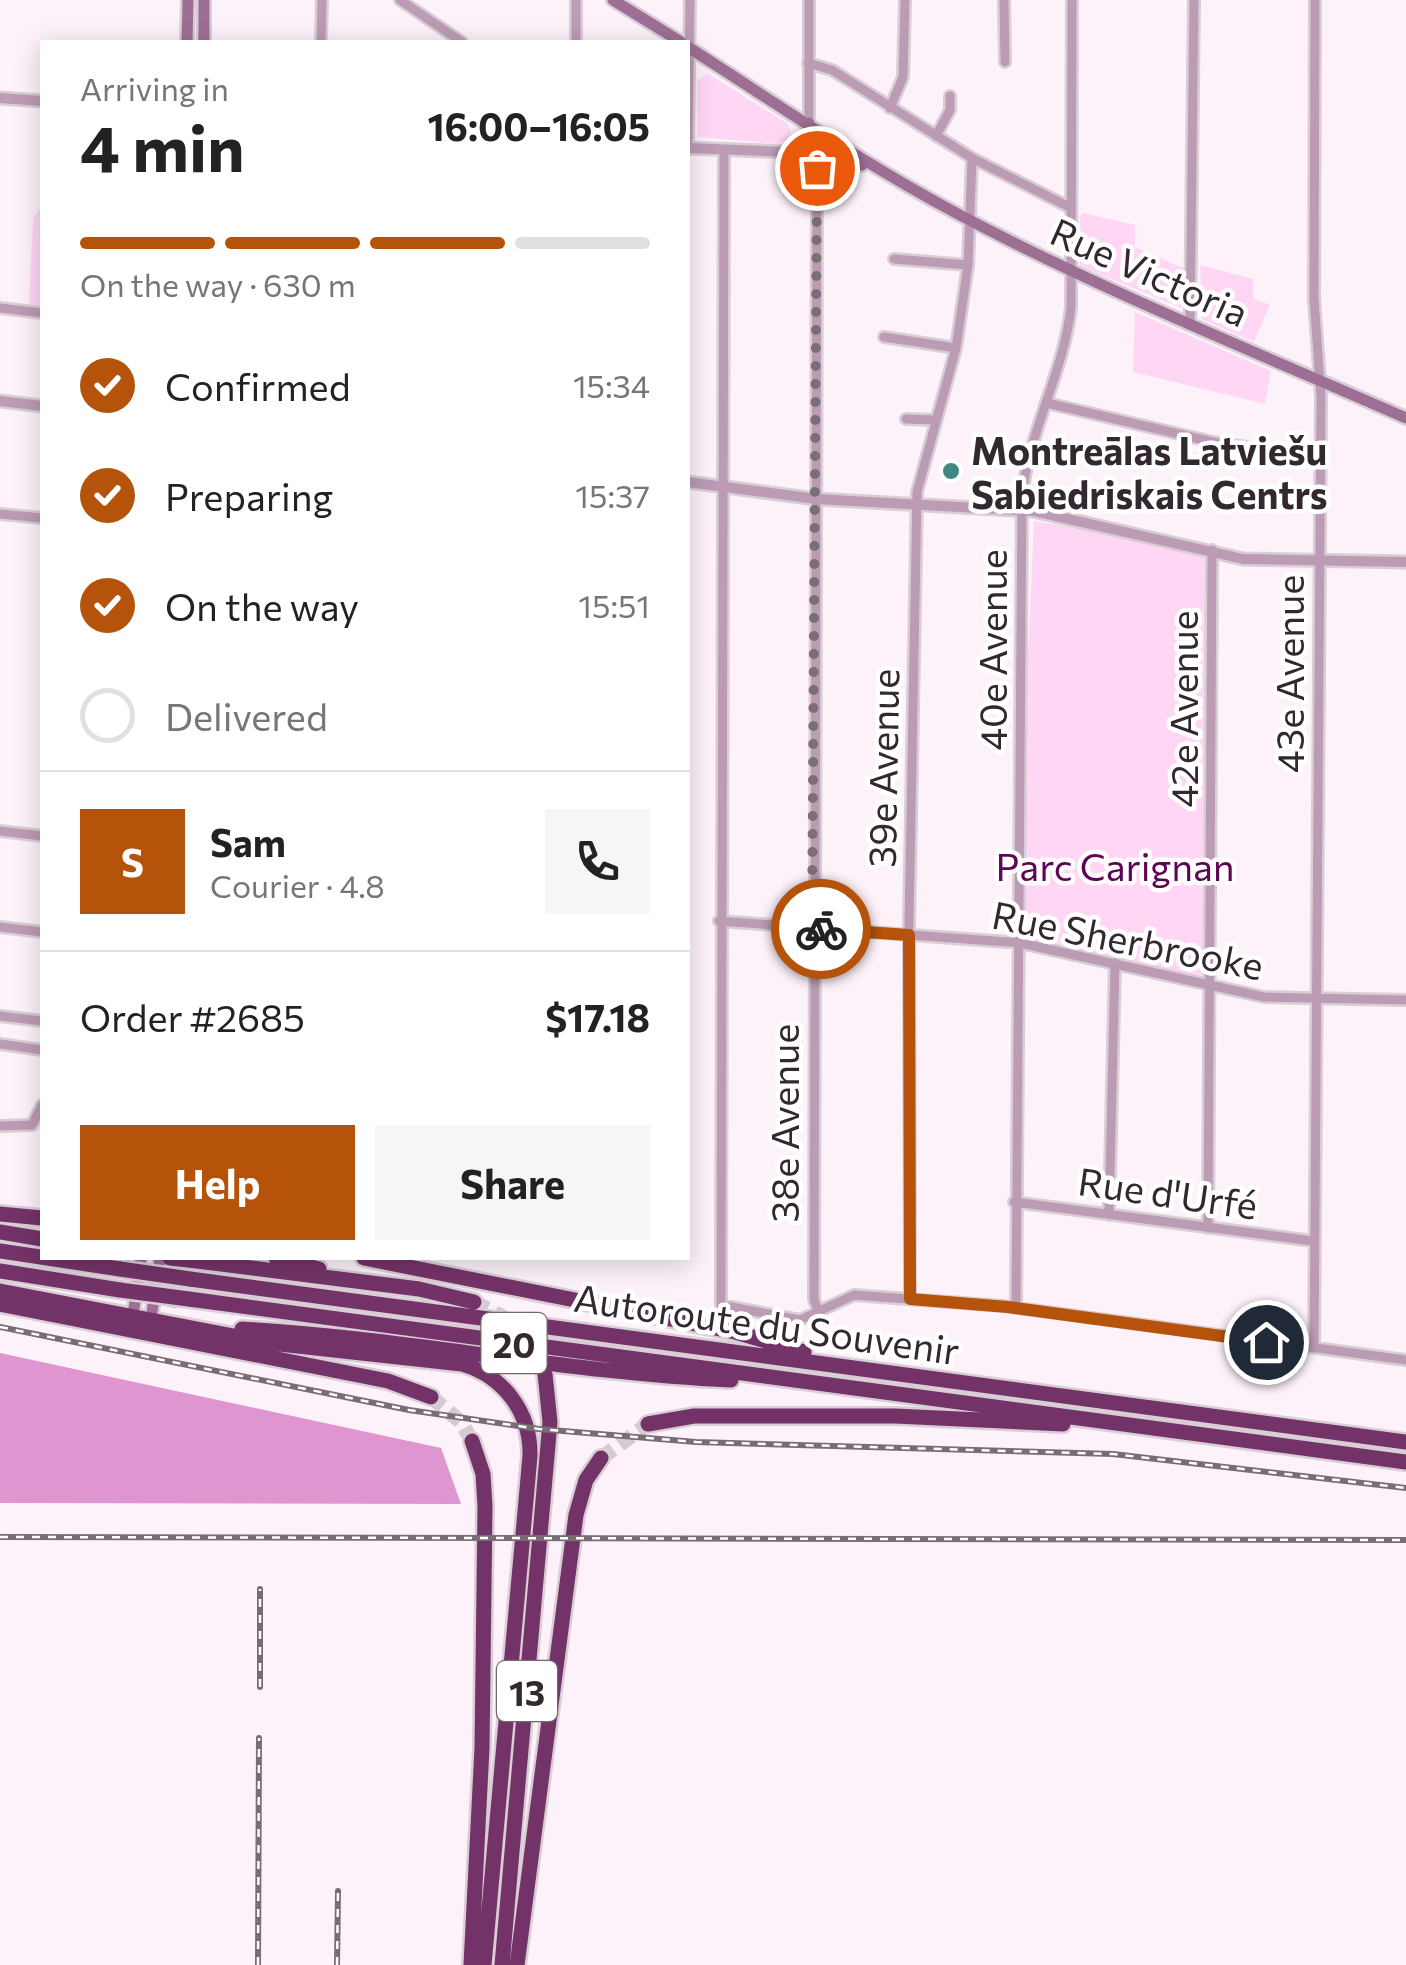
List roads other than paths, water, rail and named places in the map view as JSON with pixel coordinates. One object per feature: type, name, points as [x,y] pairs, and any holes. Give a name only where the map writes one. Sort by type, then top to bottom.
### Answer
[{"type":"highway","points":[[0,1214],[40,1218]]},
{"type":"highway","points":[[0,1232],[40,1239]]},
{"type":"highway","name":"Autoroute du Souvenir","points":[[0,1251],[40,1257]]},
{"type":"highway","name":"Autoroute du Souvenir","points":[[60,1260],[1406,1442]]},
{"type":"highway","points":[[189,1260],[381,1285],[474,1302]]},
{"type":"highway","points":[[284,1260],[381,1285]]},
{"type":"highway","points":[[374,1260],[735,1332],[850,1366]]},
{"type":"highway","name":"Autoroute du Souvenir","points":[[0,1271],[1406,1462]]},
{"type":"highway","points":[[0,1290],[133,1315],[162,1316],[202,1327],[370,1340],[650,1376],[840,1386]]},
{"type":"highway","points":[[0,1304],[388,1380],[432,1397]]},
{"type":"highway","name":"13","points":[[202,1327],[270,1343],[426,1358],[476,1369],[506,1390],[523,1416],[530,1443],[529,1476],[484,1965]]},
{"type":"highway","name":"13","points":[[502,1965],[551,1404],[545,1374]]},
{"type":"highway","points":[[648,1424],[694,1416],[895,1416],[1014,1424],[1120,1423]]},
{"type":"highway","points":[[471,1965],[482,1748],[484,1526],[483,1474],[472,1442]]},
{"type":"highway","points":[[517,1965],[576,1515],[586,1480],[601,1458]]},
{"type":"main road","points":[[187,40],[188,0]]},
{"type":"main road","points":[[204,0],[204,40]]},
{"type":"main road","name":"Rue Victoria","points":[[613,0],[676,40]]},
{"type":"main road","name":"Rue Victoria","points":[[690,49],[876,168],[968,219],[1072,272],[1406,418]]},
{"type":"main road","points":[[809,123],[812,148],[844,147]]},
{"type":"main road","name":"Rue Victoria","points":[[812,148],[876,168]]},
{"type":"main road","points":[[133,1315],[141,1260]]},
{"type":"main road","points":[[160,1260],[162,1316]]},
{"type":"street","points":[[321,40],[322,0]]},
{"type":"street","points":[[400,0],[459,40]]},
{"type":"street","points":[[576,0],[576,40]]},
{"type":"street","points":[[687,40],[690,0]]},
{"type":"street","points":[[808,0],[809,123]]},
{"type":"street","points":[[890,108],[903,77],[905,0]]},
{"type":"street","points":[[1004,0],[1005,62]]},
{"type":"street","name":"40e Avenue","points":[[1016,1308],[1021,510],[1026,465],[1067,338],[1072,272],[1072,0]]},
{"type":"street","points":[[1190,323],[1194,0]]},
{"type":"street","name":"43e Avenue","points":[[1314,0],[1314,299],[1321,458],[1314,1348]]},
{"type":"street","points":[[808,63],[832,70],[972,158],[1071,208]]},
{"type":"street","points":[[936,136],[950,110],[950,96]]},
{"type":"street","points":[[0,98],[40,101]]},
{"type":"street","points":[[690,144],[786,153],[812,148]]},
{"type":"street","name":"38e Avenue","points":[[812,148],[817,172],[812,928],[814,1298],[818,1312]]},
{"type":"street","points":[[724,150],[720,1302],[725,1308],[796,1320],[849,1296],[910,1299],[1016,1308],[1406,1360]]},
{"type":"street","name":"39e Avenue","points":[[910,1299],[909,935],[917,504],[933,420],[956,348],[968,265],[972,158]]},
{"type":"street","points":[[894,258],[968,265]]},
{"type":"street","points":[[0,308],[40,313]]},
{"type":"street","points":[[884,337],[956,348]]},
{"type":"street","points":[[0,401],[40,406]]},
{"type":"street","points":[[1047,402],[1213,442],[1321,458]]},
{"type":"street","points":[[906,419],[933,420]]},
{"type":"street","points":[[690,482],[816,499],[1021,510],[1242,558],[1406,562]]},
{"type":"street","points":[[0,514],[40,518]]},
{"type":"street","name":"42e Avenue","points":[[1208,1228],[1212,550]]},
{"type":"street","points":[[0,831],[40,836]]},
{"type":"street","name":"Rue Sherbrooke","points":[[719,920],[1020,943],[1115,962],[1212,989],[1318,999],[1406,1000]]},
{"type":"street","points":[[0,927],[40,932]]},
{"type":"street","points":[[1109,1214],[1115,962]]},
{"type":"street","points":[[0,1016],[40,1021]]},
{"type":"street","points":[[0,1044],[40,1050]]},
{"type":"street","points":[[0,1126],[32,1126],[40,1109]]},
{"type":"street","name":"Rue d'Urfé","points":[[1014,1202],[1313,1242]]},
{"type":"tunnel","points":[[169,1307],[175,1281],[190,1260]]},
{"type":"tunnel","points":[[474,1302],[501,1316],[535,1352]]},
{"type":"tunnel","points":[[431,1397],[461,1422],[472,1441]]},
{"type":"tunnel","points":[[601,1458],[648,1424]]},
{"type":"railway","points":[[0,1327],[409,1410],[539,1429],[696,1442],[1113,1454],[1406,1488]]},
{"type":"railway","points":[[0,1537],[1406,1540]]},
{"type":"railway","points":[[260,1589],[260,1687]]},
{"type":"railway","points":[[258,1965],[259,1738]]},
{"type":"railway","points":[[337,1965],[338,1891]]},
{"type":"place","name":"Montreālas Latviešu Sabiedriskais Centrs","points":[[951,471]]},
{"type":"park label","name":"Parc Carignan","points":[[1115,865]]}]
